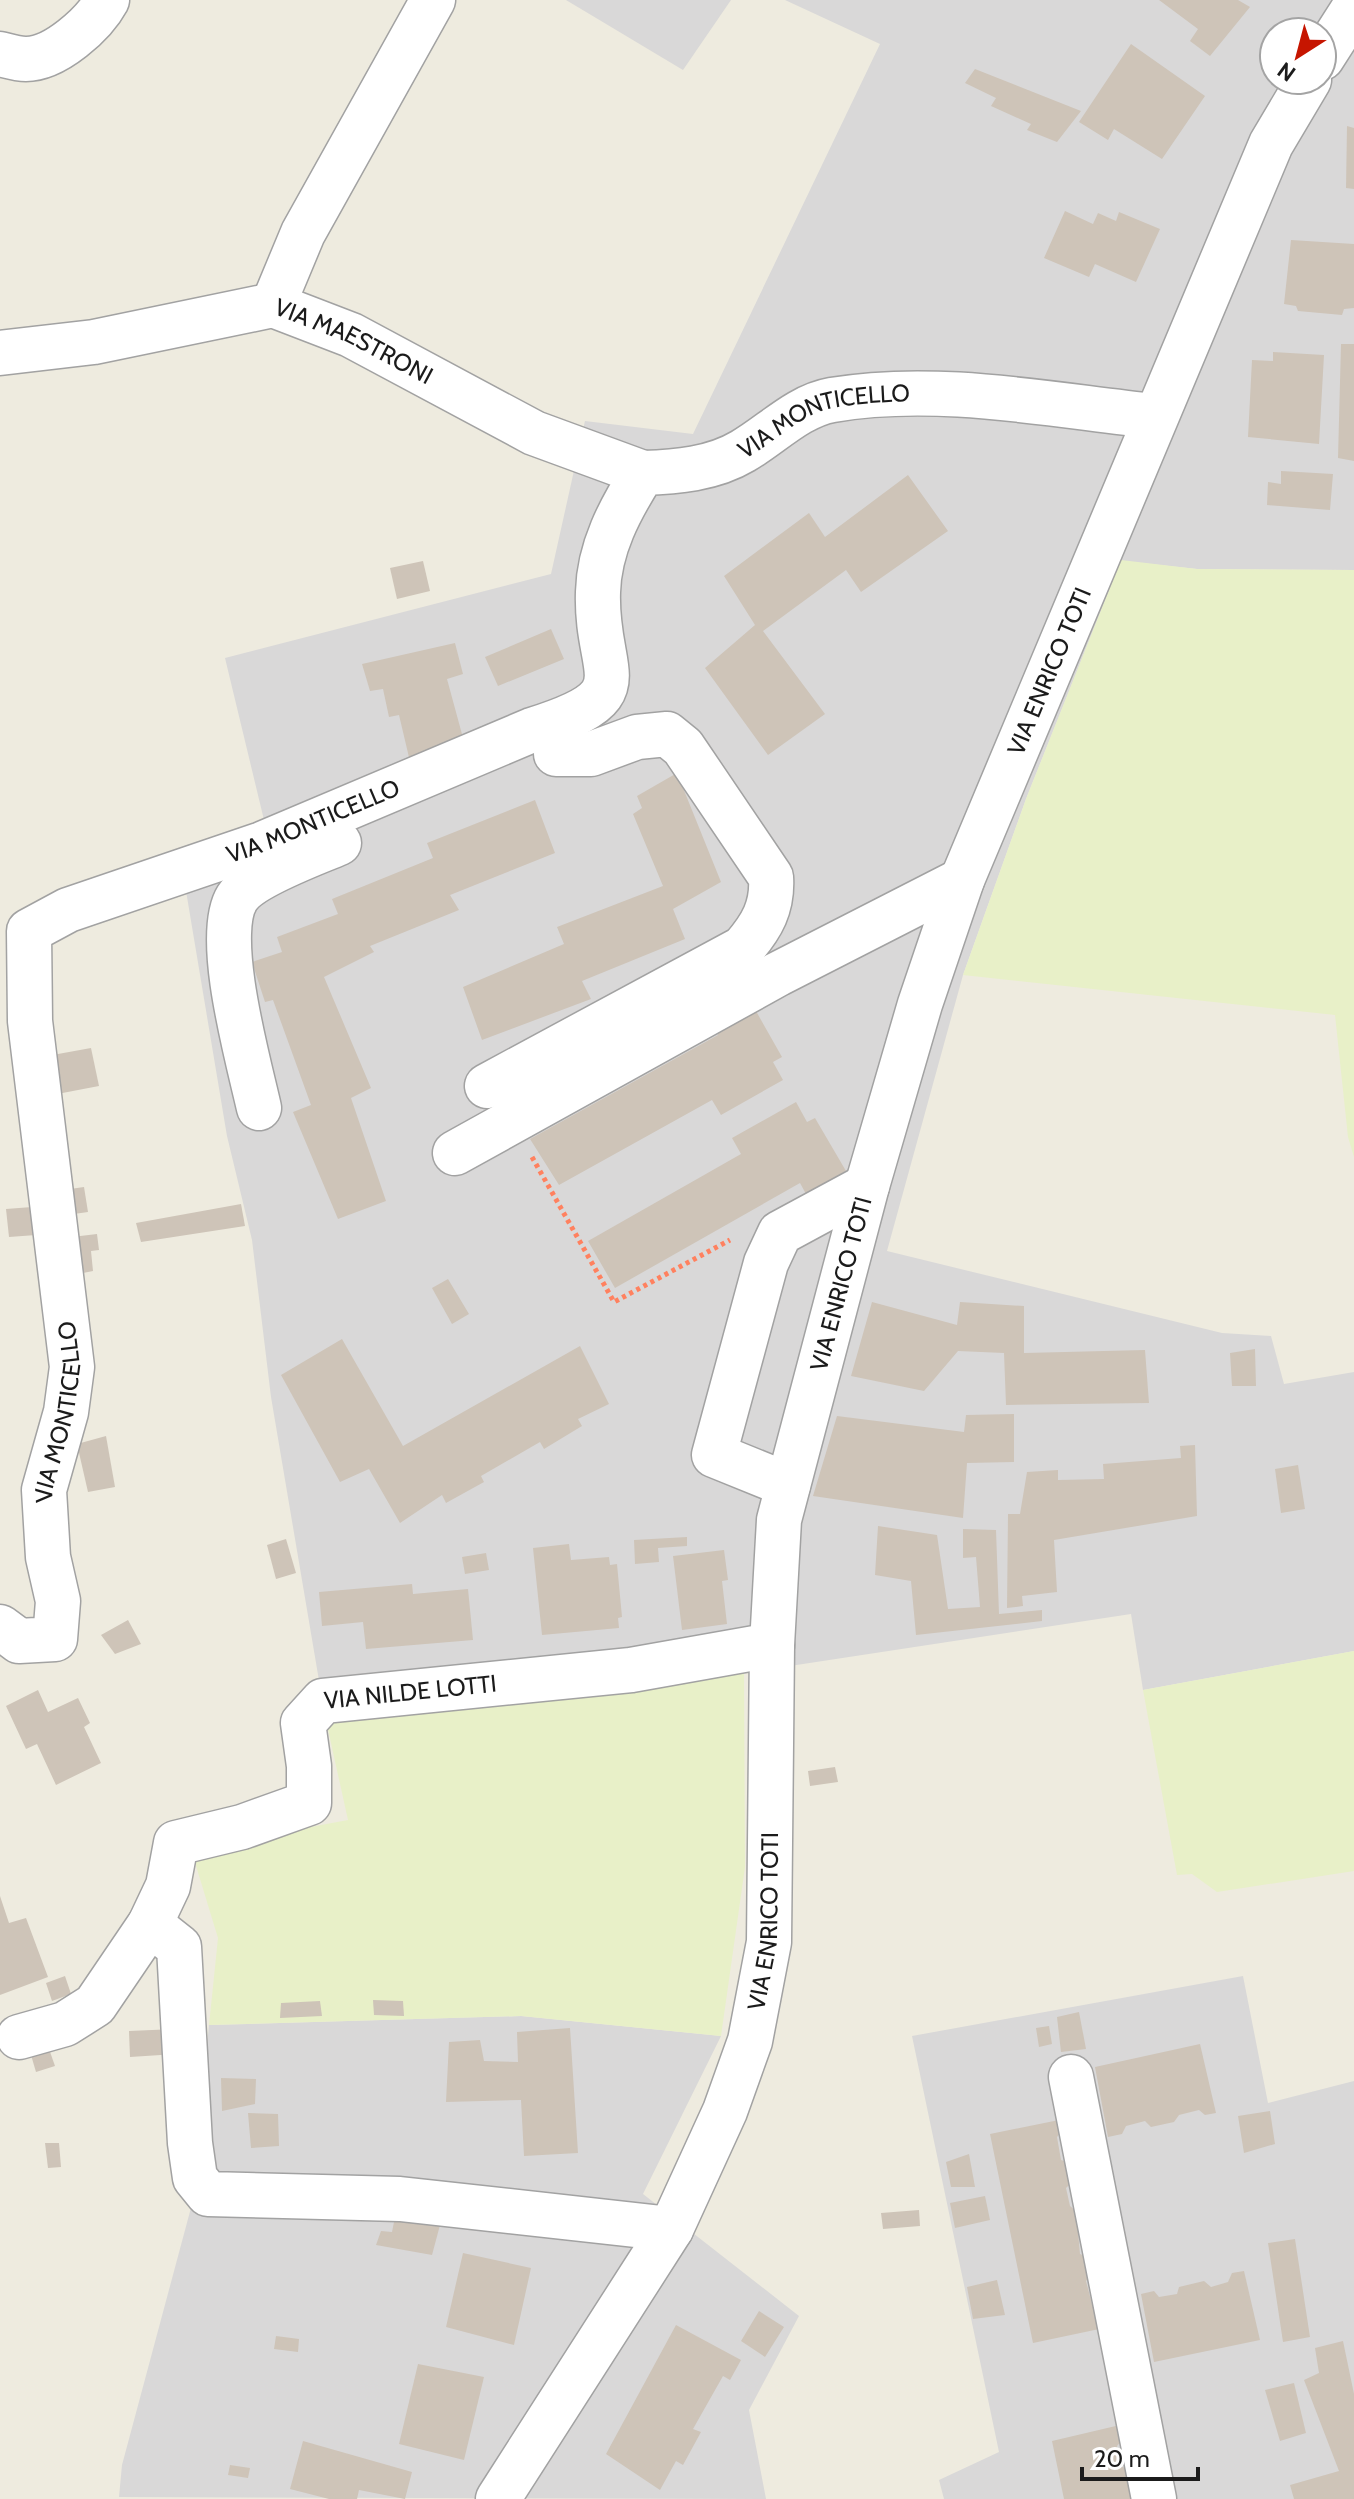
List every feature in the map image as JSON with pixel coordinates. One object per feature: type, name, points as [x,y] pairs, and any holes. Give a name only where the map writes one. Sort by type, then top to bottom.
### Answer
[{"type":"street","points":[[0,54],[29,59],[72,40],[100,12],[107,0]]},
{"type":"street","points":[[273,305],[303,233],[433,0]]},
{"type":"street","points":[[1338,33],[1354,8]]},
{"type":"street","name":"VIA ENRICO TOTI","points":[[498,2499],[671,2229],[725,2111],[750,2041],[769,1942],[772,1645],[779,1520],[867,1186],[920,1004],[962,880],[1154,416],[1271,144],[1300,96]]},
{"type":"street","name":"VIA MAESTRONI","points":[[0,353],[94,342],[273,305],[351,335],[534,433],[643,473]]},
{"type":"street","name":"VIA MONTICELLO","points":[[643,473],[685,471],[741,453],[795,415],[829,400],[909,394],[1154,416]]},
{"type":"street","points":[[259,1108],[233,993],[230,916],[238,896],[260,880],[345,840],[556,754],[584,728],[609,679],[598,591],[614,518],[643,473]]},
{"type":"street","name":"VIA MONTICELLO","points":[[0,1627],[19,1641],[55,1639],[58,1601],[48,1557],[44,1490],[66,1412],[72,1367],[30,1021],[29,931],[68,910],[262,844],[532,730],[571,718],[596,701]]},
{"type":"street","points":[[487,1086],[743,948],[761,927],[772,897],[771,877],[683,747],[667,734],[637,737],[591,754],[556,754]]},
{"type":"street","points":[[455,1153],[778,974],[962,880]]},
{"type":"street","points":[[788,1485],[714,1455],[766,1263],[780,1233],[867,1186]]},
{"type":"street","name":"VIA NILDE LOTTI","points":[[19,2037],[65,2024],[95,2005],[150,1924],[168,1886],[176,1843],[242,1827],[309,1803],[309,1766],[303,1723],[323,1701],[631,1670],[772,1645]]},
{"type":"street","points":[[150,1924],[179,1947],[190,2143],[195,2178],[208,2194],[400,2199],[671,2229]]},
{"type":"street","points":[[1071,2077],[1154,2499]]},
{"type":"path","points":[[512,1121],[614,1302],[732,1239]]},
{"type":"shaded area","points":[[566,0],[731,0],[683,70]]},
{"type":"shaded area","points":[[785,0],[1354,0],[1354,570],[1197,569],[1121,561],[1026,799],[963,975],[887,1251],[1222,1333],[1271,1336],[1284,1384],[1354,1372],[1354,1651],[1143,1690],[1131,1614],[744,1673],[325,1716],[271,1397],[252,1240],[227,1136],[180,855],[264,820],[225,658],[551,574],[585,421],[693,434],[880,44]]},
{"type":"shaded area","points":[[1243,1976],[1268,2103],[1354,2081],[1354,2499],[944,2499],[939,2480],[999,2452],[912,2036]]},
{"type":"shaded area","points":[[521,2016],[721,2036],[643,2194],[799,2316],[749,2410],[766,2499],[119,2497],[122,2465],[192,2204],[209,2025]]},
{"type":"green space","points":[[1121,560],[1197,569],[1354,570],[1354,1157],[1348,1137],[1335,1015],[963,975],[1026,799]]},
{"type":"green space","points":[[1354,1651],[1354,1871],[1217,1892],[1192,1874],[1177,1875],[1143,1690]]},
{"type":"green space","points":[[744,1673],[745,1867],[721,2036],[521,2016],[209,2025],[218,1938],[193,1856],[214,1845],[348,1820],[325,1716]]},
{"type":"building","points":[[1159,0],[1238,0],[1250,7],[1210,56],[1190,41],[1198,29]]},
{"type":"building","points":[[1131,44],[1205,96],[1162,159],[1114,129],[1108,140],[1079,122]]},
{"type":"building","points":[[975,69],[1081,111],[1057,142],[1027,130],[1031,124],[991,106],[996,98],[965,83]]},
{"type":"building","points":[[1347,126],[1354,128],[1354,189],[1346,188]]},
{"type":"building","points":[[1065,211],[1093,224],[1098,213],[1116,221],[1119,212],[1160,229],[1136,282],[1095,264],[1089,277],[1044,258]]},
{"type":"building","points":[[1291,240],[1354,244],[1354,308],[1344,309],[1342,315],[1298,311],[1296,306],[1284,304]]},
{"type":"building","points":[[1341,344],[1354,344],[1354,461],[1338,458]]},
{"type":"building","points":[[1273,352],[1324,355],[1319,444],[1248,437],[1252,360],[1273,361]]},
{"type":"building","points":[[1281,471],[1333,474],[1330,510],[1267,505],[1268,482],[1281,484]]},
{"type":"building","points":[[908,475],[948,531],[861,592],[846,570],[763,631],[825,714],[768,755],[705,668],[755,625],[724,576],[809,513],[825,537]]},
{"type":"building","points":[[423,561],[430,591],[397,599],[390,568]]},
{"type":"building","points":[[551,629],[564,659],[498,686],[485,657]]},
{"type":"building","points":[[455,643],[463,674],[447,679],[466,749],[412,770],[399,715],[389,717],[383,689],[370,691],[362,664]]},
{"type":"building","points":[[677,773],[721,882],[673,909],[685,939],[582,981],[591,999],[482,1040],[463,987],[564,944],[557,927],[663,886],[633,814],[642,808],[637,796]]},
{"type":"building","points":[[535,800],[555,853],[450,895],[459,910],[370,946],[374,952],[324,977],[371,1088],[351,1098],[386,1201],[338,1219],[293,1112],[311,1105],[273,1000],[265,1002],[252,962],[282,952],[277,937],[338,914],[332,899],[433,858],[427,843]]},
{"type":"building","points":[[752,1004],[782,1057],[773,1062],[783,1080],[721,1115],[712,1100],[559,1185],[530,1139],[718,1035],[713,1026]]},
{"type":"building","points":[[91,1048],[99,1086],[52,1095],[47,1056]]},
{"type":"building","points":[[796,1102],[807,1122],[815,1118],[846,1171],[806,1194],[800,1183],[615,1288],[588,1241],[741,1154],[732,1138]]},
{"type":"building","points":[[84,1187],[88,1212],[74,1214],[70,1189]]},
{"type":"building","points":[[241,1204],[245,1226],[141,1242],[136,1223]]},
{"type":"building","points":[[32,1207],[36,1235],[9,1237],[6,1209]]},
{"type":"building","points":[[97,1234],[99,1250],[91,1251],[93,1271],[78,1274],[72,1237]]},
{"type":"building","points":[[448,1279],[469,1314],[452,1324],[432,1288]]},
{"type":"building","points":[[872,1302],[957,1325],[960,1302],[1024,1306],[1024,1353],[1145,1350],[1149,1403],[1006,1405],[1004,1353],[958,1351],[924,1391],[851,1376]]},
{"type":"building","points":[[342,1339],[403,1446],[580,1346],[609,1404],[578,1419],[582,1426],[544,1449],[540,1442],[481,1476],[484,1482],[446,1503],[442,1495],[400,1523],[369,1469],[340,1482],[281,1375]]},
{"type":"building","points":[[1255,1349],[1256,1386],[1232,1386],[1230,1353]]},
{"type":"building","points":[[1014,1414],[1014,1462],[967,1463],[963,1518],[813,1496],[837,1416],[964,1432],[966,1415]]},
{"type":"building","points":[[106,1436],[115,1487],[88,1492],[77,1444]]},
{"type":"building","points":[[1195,1445],[1197,1516],[1054,1540],[1057,1592],[1022,1596],[1023,1606],[1007,1608],[1008,1514],[1020,1514],[1027,1472],[1058,1470],[1058,1480],[1104,1479],[1103,1464],[1181,1458],[1180,1446]]},
{"type":"building","points":[[1298,1465],[1305,1509],[1281,1513],[1275,1469]]},
{"type":"building","points":[[878,1526],[937,1535],[948,1609],[980,1607],[976,1557],[963,1558],[963,1529],[996,1530],[999,1614],[1042,1610],[1042,1621],[916,1635],[911,1581],[875,1575]]},
{"type":"building","points":[[687,1537],[687,1546],[658,1548],[659,1562],[635,1564],[634,1540]]},
{"type":"building","points":[[286,1539],[296,1573],[276,1579],[267,1545]]},
{"type":"building","points":[[569,1544],[571,1560],[609,1557],[610,1565],[617,1564],[622,1617],[618,1618],[619,1628],[542,1635],[533,1548]]},
{"type":"building","points":[[724,1550],[728,1580],[722,1581],[727,1624],[682,1630],[673,1556]]},
{"type":"building","points":[[486,1553],[489,1570],[465,1574],[462,1557]]},
{"type":"building","points":[[412,1584],[413,1594],[468,1589],[473,1640],[366,1649],[363,1622],[322,1626],[319,1592]]},
{"type":"building","points":[[128,1620],[141,1644],[115,1654],[101,1635]]},
{"type":"building","points":[[38,1690],[48,1712],[78,1698],[90,1723],[84,1727],[101,1763],[56,1785],[37,1744],[26,1749],[6,1706]]},
{"type":"building","points":[[835,1767],[838,1782],[810,1786],[808,1771]]},
{"type":"building","points":[[0,1896],[9,1923],[26,1918],[48,1977],[0,1995]]},
{"type":"building","points":[[65,1976],[71,1994],[52,2001],[46,1983]]},
{"type":"building","points":[[373,2000],[403,2001],[404,2016],[374,2015]]},
{"type":"building","points":[[320,2001],[322,2016],[280,2018],[281,2003]]},
{"type":"building","points":[[1079,2012],[1086,2049],[1061,2052],[1057,2017]]},
{"type":"building","points":[[1049,2026],[1052,2044],[1039,2047],[1036,2028]]},
{"type":"building","points":[[570,2028],[578,2153],[524,2156],[521,2100],[446,2102],[449,2042],[480,2040],[484,2061],[518,2062],[517,2032]]},
{"type":"building","points":[[175,2029],[176,2054],[130,2057],[129,2031]]},
{"type":"building","points":[[1200,2044],[1216,2113],[1205,2115],[1199,2110],[1179,2115],[1174,2122],[1151,2127],[1145,2121],[1126,2126],[1122,2134],[1108,2137],[1095,2067]]},
{"type":"building","points":[[49,2049],[55,2066],[36,2072],[31,2055]]},
{"type":"building","points":[[221,2078],[256,2079],[255,2104],[222,2111]]},
{"type":"building","points":[[1270,2111],[1275,2144],[1244,2153],[1238,2116]]},
{"type":"building","points":[[248,2113],[278,2114],[279,2146],[251,2148]]},
{"type":"building","points":[[1059,2120],[1061,2132],[1057,2137],[1061,2160],[1067,2162],[1071,2183],[1066,2188],[1070,2206],[1076,2211],[1080,2254],[1085,2256],[1090,2276],[1086,2281],[1092,2304],[1100,2305],[1104,2328],[1033,2343],[990,2134]]},
{"type":"building","points":[[45,2143],[59,2143],[61,2167],[48,2168]]},
{"type":"building","points":[[969,2154],[975,2187],[951,2187],[946,2162]]},
{"type":"building","points":[[985,2196],[990,2220],[955,2228],[950,2203]]},
{"type":"building","points":[[919,2210],[920,2226],[883,2229],[881,2213]]},
{"type":"building","points":[[395,2217],[440,2225],[432,2255],[376,2245],[381,2231],[392,2232]]},
{"type":"building","points":[[1295,2239],[1310,2337],[1283,2342],[1268,2243]]},
{"type":"building","points":[[463,2253],[531,2268],[514,2345],[446,2327]]},
{"type":"building","points":[[1244,2271],[1260,2340],[1154,2362],[1141,2294],[1154,2291],[1159,2297],[1177,2294],[1179,2287],[1204,2281],[1211,2287],[1228,2282],[1232,2273]]},
{"type":"building","points":[[997,2280],[1005,2315],[973,2319],[967,2287]]},
{"type":"building","points":[[759,2311],[784,2327],[765,2357],[741,2341]]},
{"type":"building","points":[[676,2325],[741,2360],[730,2380],[723,2376],[693,2429],[701,2432],[683,2465],[676,2461],[660,2490],[606,2454]]},
{"type":"building","points":[[276,2336],[299,2339],[298,2352],[274,2349]]},
{"type":"building","points":[[1343,2341],[1354,2394],[1354,2499],[1294,2499],[1290,2485],[1339,2471],[1304,2380],[1319,2373],[1315,2348]]},
{"type":"building","points":[[418,2364],[484,2377],[464,2460],[399,2444]]},
{"type":"building","points":[[1294,2383],[1306,2433],[1280,2441],[1265,2390]]},
{"type":"building","points":[[1120,2425],[1124,2438],[1117,2446],[1122,2467],[1130,2469],[1136,2499],[1064,2499],[1052,2441]]},
{"type":"building","points":[[303,2441],[412,2472],[405,2499],[359,2490],[357,2499],[329,2499],[290,2489]]},
{"type":"building","points":[[230,2465],[250,2468],[248,2478],[228,2475]]}]
